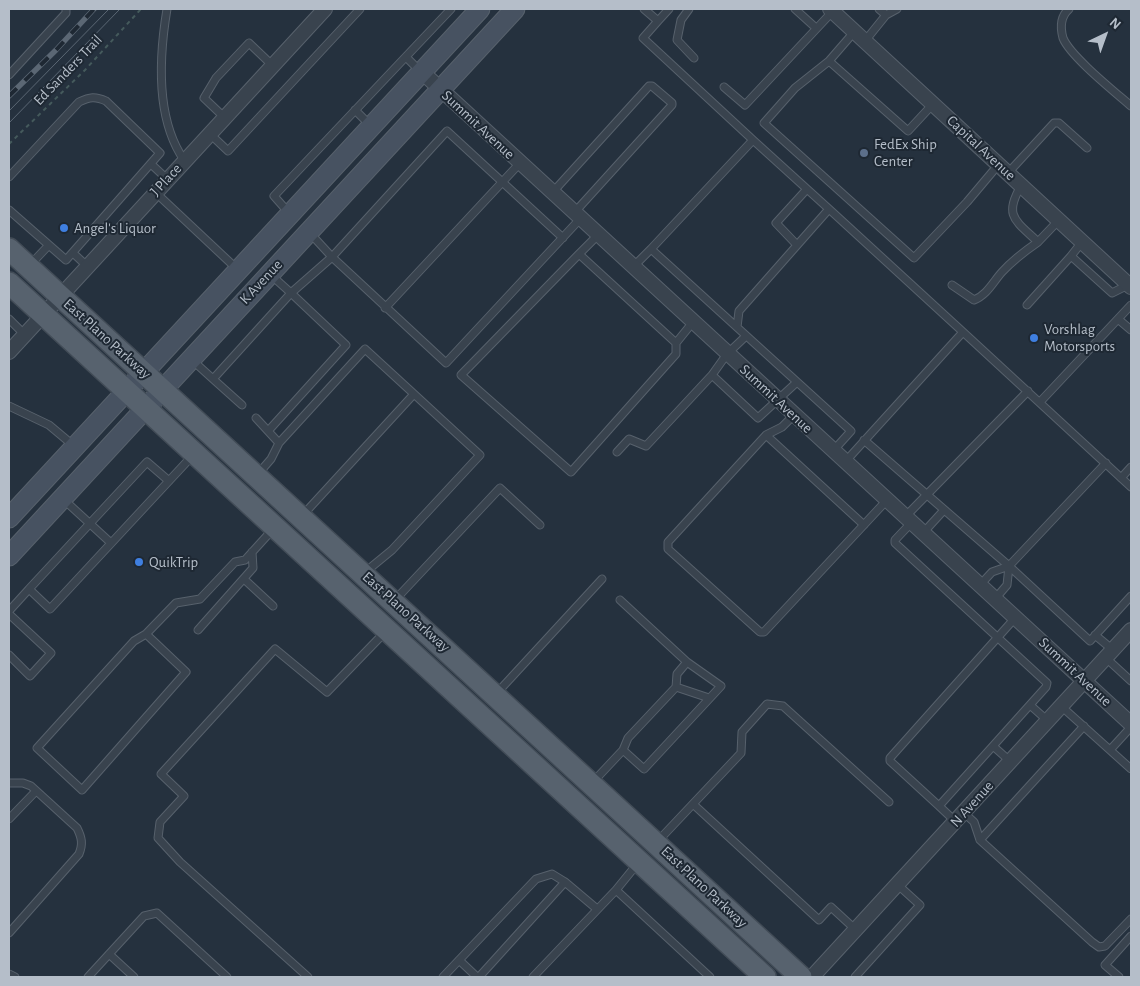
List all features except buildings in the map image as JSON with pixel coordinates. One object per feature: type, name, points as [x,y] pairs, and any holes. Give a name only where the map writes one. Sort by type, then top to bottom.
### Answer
[{"type":"main road","name":"K Avenue","points":[[9,515],[480,9]]},
{"type":"main road","name":"K Avenue","points":[[9,556],[515,9]]},
{"type":"main road","points":[[289,213],[308,232]]},
{"type":"main road","name":"East Plano Parkway","points":[[9,249],[801,977]]},
{"type":"main road","name":"East Plano Parkway","points":[[9,283],[765,977]]},
{"type":"main road","points":[[275,528],[301,517]]},
{"type":"main road","points":[[387,630],[394,602]]},
{"type":"main road","points":[[478,714],[495,695]]},
{"type":"main road","points":[[639,862],[657,843]]},
{"type":"street","name":"J Place","points":[[9,352],[154,192],[325,9]]},
{"type":"street","name":"Capital Avenue","points":[[831,10],[1130,286]]},
{"type":"street","name":"Summit Avenue","points":[[422,72],[1131,726]]},
{"type":"street","name":"N Avenue","points":[[812,977],[1131,630]]},
{"type":"lane","points":[[9,75],[66,13],[66,9]]},
{"type":"lane","points":[[167,9],[163,34],[163,104],[172,143],[184,160]]},
{"type":"lane","points":[[209,134],[228,152],[360,9]]},
{"type":"lane","points":[[289,213],[274,196],[451,9]]},
{"type":"lane","points":[[644,9],[658,21]]},
{"type":"lane","points":[[669,9],[643,38],[1131,487]]},
{"type":"lane","points":[[688,9],[681,20],[678,40],[694,58]]},
{"type":"lane","points":[[795,9],[816,28]]},
{"type":"lane","points":[[879,9],[886,16]]},
{"type":"lane","points":[[897,9],[795,88],[764,123],[914,258],[967,202],[1054,123],[1059,122],[1087,148]]},
{"type":"lane","points":[[1068,9],[1064,14],[1061,24],[1064,38],[1078,57],[1131,106]]},
{"type":"lane","points":[[724,87],[745,105],[831,10]]},
{"type":"lane","points":[[224,117],[204,98],[223,71],[249,43],[272,66]]},
{"type":"lane","points":[[406,57],[422,72]]},
{"type":"lane","points":[[829,61],[908,130],[933,104]]},
{"type":"lane","points":[[308,232],[385,308],[446,363],[563,238],[577,216],[672,106],[672,103],[649,86],[552,193]]},
{"type":"lane","points":[[9,176],[79,102],[89,97],[97,97],[106,101],[160,153],[66,260],[9,210]]},
{"type":"lane","points":[[355,110],[371,126]]},
{"type":"lane","points":[[213,379],[291,293],[332,257],[447,131],[563,238]]},
{"type":"lane","points":[[633,267],[753,140]]},
{"type":"lane","points":[[385,308],[520,163]]},
{"type":"lane","points":[[151,164],[167,179]]},
{"type":"lane","points":[[1021,186],[1011,205],[1012,211],[1016,220],[1038,242]]},
{"type":"lane","points":[[797,245],[776,223],[807,189]]},
{"type":"lane","points":[[154,192],[237,269]]},
{"type":"lane","points":[[737,327],[739,310],[829,209]]},
{"type":"lane","points":[[952,285],[974,300],[982,297],[1023,252],[1038,242],[1059,220]]},
{"type":"lane","points":[[598,235],[461,375],[488,401],[570,472],[676,354],[676,343],[693,322]]},
{"type":"lane","points":[[1027,305],[1082,242]]},
{"type":"lane","points":[[28,267],[48,246]]},
{"type":"lane","points":[[651,249],[851,432],[833,451]]},
{"type":"lane","points":[[73,253],[87,266]]},
{"type":"lane","points":[[579,254],[676,343]]},
{"type":"lane","points":[[1071,256],[1112,293],[1130,286]]},
{"type":"lane","points":[[269,273],[346,345],[269,430]]},
{"type":"lane","points":[[1040,402],[1131,305]]},
{"type":"lane","points":[[9,319],[25,335]]},
{"type":"lane","points":[[1118,319],[1131,330]]},
{"type":"lane","points":[[845,462],[963,332]]},
{"type":"lane","points":[[617,452],[630,439],[646,446],[746,336]]},
{"type":"lane","points":[[256,475],[271,459],[278,443],[365,349],[480,455],[392,550],[364,574]]},
{"type":"lane","points":[[190,359],[242,405]]},
{"type":"lane","points":[[712,375],[758,418],[779,401],[797,382]]},
{"type":"lane","points":[[939,806],[1046,687],[1047,683],[895,543],[895,540],[908,519],[928,495],[1028,391]]},
{"type":"lane","points":[[301,517],[414,394]]},
{"type":"lane","points":[[9,406],[49,424],[75,446]]},
{"type":"lane","points":[[794,414],[782,427],[766,435],[668,542],[668,549],[760,632],[764,632],[887,500]]},
{"type":"lane","points":[[256,418],[269,430],[278,443]]},
{"type":"lane","points":[[766,435],[864,525]]},
{"type":"lane","points":[[864,440],[1009,566],[1090,641],[1131,596]]},
{"type":"lane","points":[[29,589],[50,609],[194,454]]},
{"type":"lane","points":[[9,655],[30,676],[50,653],[9,612],[29,589],[147,462],[168,481]]},
{"type":"lane","points":[[980,585],[992,572],[1009,566],[1106,463]]},
{"type":"lane","points":[[1121,478],[1131,467]]},
{"type":"lane","points":[[394,602],[500,488],[540,525]]},
{"type":"lane","points":[[62,498],[111,543]]},
{"type":"lane","points":[[923,533],[944,510]]},
{"type":"lane","points":[[146,634],[186,672],[82,790],[37,748],[134,641],[146,634],[176,604],[200,599],[235,562],[245,560],[275,528]]},
{"type":"lane","points":[[198,630],[253,568],[252,552]]},
{"type":"lane","points":[[995,599],[1006,585],[1009,566]]},
{"type":"lane","points":[[244,579],[273,606]]},
{"type":"lane","points":[[495,695],[602,579]]},
{"type":"lane","points":[[620,600],[687,662],[708,675],[720,686],[644,769],[623,750]]},
{"type":"lane","points":[[1015,618],[890,758],[890,761],[939,806],[960,818],[974,822],[980,840],[1099,947],[1105,946],[1131,919]]},
{"type":"lane","points":[[308,977],[180,862],[158,838],[160,822],[184,796],[161,774],[275,649],[327,692],[387,630]]},
{"type":"lane","points":[[1095,635],[1131,681]]},
{"type":"lane","points":[[592,784],[623,750],[628,738],[676,687],[677,674],[687,662]]},
{"type":"lane","points":[[676,687],[709,698]]},
{"type":"lane","points":[[657,843],[741,753],[742,732],[767,704],[783,706],[889,802]]},
{"type":"lane","points":[[1030,705],[1048,721]]},
{"type":"lane","points":[[1061,706],[1131,769]]},
{"type":"lane","points":[[980,840],[1084,726]]},
{"type":"lane","points":[[1110,750],[1131,726]]},
{"type":"lane","points":[[993,746],[1011,762]]},
{"type":"lane","points":[[9,783],[23,783],[36,791],[77,828],[81,836],[82,845],[79,854],[9,933]]},
{"type":"lane","points":[[9,819],[36,791]]},
{"type":"lane","points":[[693,804],[819,920],[831,906],[856,930]]},
{"type":"lane","points":[[533,977],[616,890],[639,862]]},
{"type":"lane","points":[[443,977],[536,879],[552,874],[565,882],[597,909]]},
{"type":"lane","points":[[459,960],[478,977],[565,882]]},
{"type":"lane","points":[[855,977],[920,905],[898,885]]},
{"type":"lane","points":[[616,890],[710,977]]},
{"type":"lane","points":[[88,977],[144,916],[157,913],[228,977]]},
{"type":"lane","points":[[1119,977],[1105,965],[1131,936]]},
{"type":"lane","points":[[109,954],[134,977]]},
{"type":"lane","points":[[9,974],[15,977]]},
{"type":"path","name":"Ed Sanders Trail","points":[[9,144],[85,70],[142,9]]},
{"type":"tram line","points":[[9,111],[109,9]]},
{"type":"tram line","points":[[9,123],[120,9]]},
{"type":"railway","points":[[9,96],[94,9]]},
{"type":"place","name":"FedEx Ship Center","points":[[864,153]]},
{"type":"place","name":"Angel's Liquor","points":[[64,228]]},
{"type":"place","name":"Vorshlag Motorsports","points":[[1034,338]]},
{"type":"place","name":"QuikTrip","points":[[139,562]]}]
